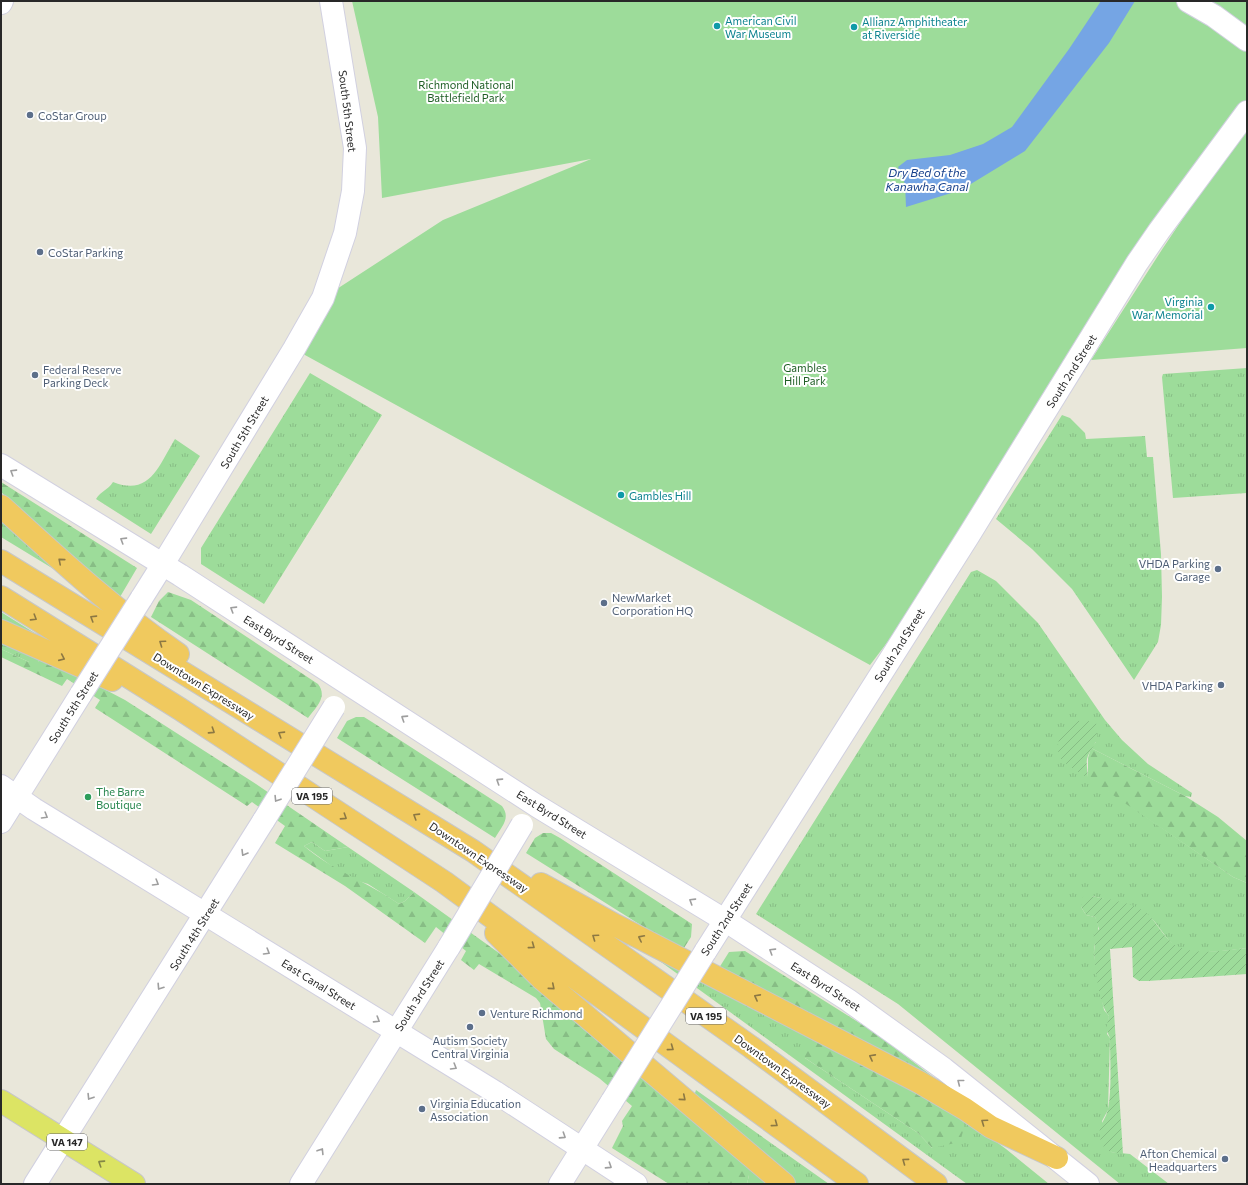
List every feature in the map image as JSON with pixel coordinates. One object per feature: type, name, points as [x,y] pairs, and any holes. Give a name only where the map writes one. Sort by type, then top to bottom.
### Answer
[{"type":"highway","points":[[1,506],[62,562],[154,637],[202,670],[221,697]]},
{"type":"highway","name":"Downtown Expressway","points":[[1,561],[473,851],[751,1047],[936,1184]]},
{"type":"highway","name":"VA 195","points":[[1,597],[180,709],[444,882],[857,1184]]},
{"type":"highway","points":[[1,631],[180,709]]},
{"type":"highway","points":[[473,851],[525,876],[615,925],[912,1078],[965,1108],[991,1127],[1057,1158]]},
{"type":"highway","points":[[444,882],[541,978],[784,1184]]},
{"type":"main road","name":"VA 147","points":[[1,1101],[134,1184]]},
{"type":"street","name":"South 5th Street","points":[[1,822],[9,792],[81,694],[163,564],[294,349],[323,298],[345,233],[353,191],[355,148],[331,1]]},
{"type":"street","points":[[1188,1],[1214,16],[1247,40]]},
{"type":"street","name":"South 2nd Street","points":[[560,1184],[969,535],[1137,263],[1247,112]]},
{"type":"street","name":"East Byrd Street","points":[[1,465],[163,564],[537,806],[726,921],[883,1023],[1057,1158],[1088,1184]]},
{"type":"street","name":"South 4th Street","points":[[36,1184],[349,683]]},
{"type":"street","name":"East Canal Street","points":[[9,792],[495,1092],[636,1184]]},
{"type":"street","name":"South 3rd Street","points":[[301,1184],[449,947],[522,825],[537,806]]},
{"type":"green space","name":"Gambles Hill Park","points":[[352,1],[1247,1],[1247,112],[969,535],[870,665],[294,349],[323,298],[443,220],[591,159],[382,198],[378,117]]},
{"type":"green space","points":[[1247,123],[1247,348],[1091,360],[1163,248]]},
{"type":"green space","points":[[1247,368],[1247,493],[1173,498],[1162,377],[1163,374]]},
{"type":"green space","points":[[310,373],[382,415],[264,604],[201,564],[201,548]]},
{"type":"green space","points":[[1062,415],[1070,418],[1085,433],[1086,439],[1145,436],[1147,457],[1153,457],[1161,554],[1161,625],[1158,642],[1134,680],[1072,589],[1032,549],[996,519]]},
{"type":"green space","points":[[175,439],[200,456],[151,534],[96,499],[113,482],[126,486],[145,482],[158,468]]},
{"type":"green space","points":[[1,482],[137,568],[120,597],[86,570],[1,492]]},
{"type":"green space","points":[[1,517],[70,579],[1,537]]},
{"type":"green space","points":[[977,570],[996,581],[1038,623],[1105,720],[1122,740],[1148,764],[1192,793],[1191,797],[1185,796],[1091,748],[1096,742],[1062,759],[1233,877],[1247,883],[1247,948],[1206,952],[1183,950],[1169,940],[1151,918],[1130,906],[1116,901],[1092,896],[1081,907],[1086,915],[1095,917],[1098,926],[1094,954],[1104,1010],[1109,1016],[1107,1034],[1110,1038],[1108,1110],[1102,1121],[1111,1152],[1130,1154],[1169,1184],[1120,1184],[898,1004],[756,914],[971,572]]},
{"type":"green space","points":[[168,592],[191,600],[318,684],[322,693],[320,702],[308,718],[151,617],[159,601]]},
{"type":"green space","points":[[1,612],[62,650],[1,625]]},
{"type":"green space","points":[[1,640],[41,656],[38,662],[29,662],[1,649]]},
{"type":"green space","points":[[1,649],[29,662],[38,662],[41,656],[125,700],[256,784],[348,847],[325,851],[312,842],[304,846],[327,863],[399,904],[405,901],[414,892],[499,953],[570,1018],[749,1167],[747,1184],[669,1184],[612,1148],[623,1126],[622,1121],[632,1106],[599,1078],[554,1049],[546,1039],[540,1003],[536,998],[479,964],[474,970],[461,960],[466,951],[436,927],[425,943],[345,886],[275,843],[285,826],[252,802],[247,806],[95,708],[100,700],[67,679],[62,686],[1,657]]},
{"type":"green space","points":[[356,717],[364,717],[502,806],[505,810],[506,818],[503,826],[495,838],[337,738],[347,721]]},
{"type":"green space","points":[[1085,720],[1097,724],[1095,730],[1097,738],[1087,759],[1088,778],[1065,763],[1059,756],[1058,751],[1059,739],[1068,725],[1073,722]]},
{"type":"green space","points":[[1091,748],[1185,796],[1218,817],[1247,841],[1247,883],[1233,877],[1088,778],[1088,758]]},
{"type":"green space","points":[[543,833],[551,833],[560,838],[692,924],[691,937],[682,951],[526,853],[535,838]]},
{"type":"green space","points":[[312,842],[325,851],[348,847],[414,892],[405,901],[399,904],[368,884],[355,880],[337,870],[304,846]]},
{"type":"green space","points":[[1092,896],[1124,903],[1142,910],[1149,916],[1168,939],[1185,949],[1205,952],[1247,948],[1247,974],[1148,981],[1139,981],[1133,977],[1132,947],[1110,949],[1123,1154],[1114,1153],[1106,1149],[1100,1138],[1100,1129],[1107,1114],[1109,1101],[1110,1038],[1106,1029],[1109,1016],[1100,995],[1094,953],[1095,942],[1093,935],[1099,929],[1095,917],[1086,915],[1081,907],[1083,897]]},
{"type":"green space","points":[[628,938],[815,1038],[805,1058],[918,1133],[932,1148],[964,1118],[1006,1149],[1049,1184],[967,1184]]},
{"type":"green space","points":[[745,951],[874,1032],[945,1086],[719,968],[729,952]]},
{"type":"green space","points":[[815,1038],[964,1118],[964,1128],[960,1142],[932,1148],[918,1133],[805,1058],[801,1048],[804,1042]]},
{"type":"green space","points":[[696,1090],[829,1184],[796,1184],[694,1096]]},
{"type":"green space","points":[[749,1167],[769,1184],[747,1184]]},
{"type":"water","name":"Dry Bed of the Kanawha Canal","points":[[1101,1],[1135,1],[1109,43],[1025,151],[961,190],[906,207],[905,184],[898,167],[907,160],[950,155],[983,144],[1012,127],[1069,49]]},
{"type":"place","name":"American Civil War Museum","points":[[717,26]]},
{"type":"place","name":"Allianz Amphitheater at Riverside","points":[[854,27]]},
{"type":"place","name":"CoStar Group","points":[[30,115]]},
{"type":"place","name":"CoStar Parking","points":[[40,252]]},
{"type":"place","name":"Virginia War Memorial","points":[[1211,307]]},
{"type":"place","name":"Federal Reserve Parking Deck","points":[[35,375]]},
{"type":"place","name":"Gambles Hill","points":[[621,495]]},
{"type":"place","name":"VHDA Parking Garage","points":[[1218,569]]},
{"type":"place","name":"NewMarket Corporation HQ","points":[[604,603]]},
{"type":"place","name":"VHDA Parking","points":[[1221,685]]},
{"type":"place","name":"The Barre Boutique","points":[[88,797]]},
{"type":"place","name":"Venture Richmond","points":[[482,1013]]},
{"type":"place","name":"Autism Society Central Virginia","points":[[470,1027]]},
{"type":"place","name":"Virginia Education Association","points":[[422,1109]]},
{"type":"place","name":"Afton Chemical Headquarters","points":[[1225,1159]]},
{"type":"park label","name":"Richmond National Battlefield Park","points":[[466,90]]}]
